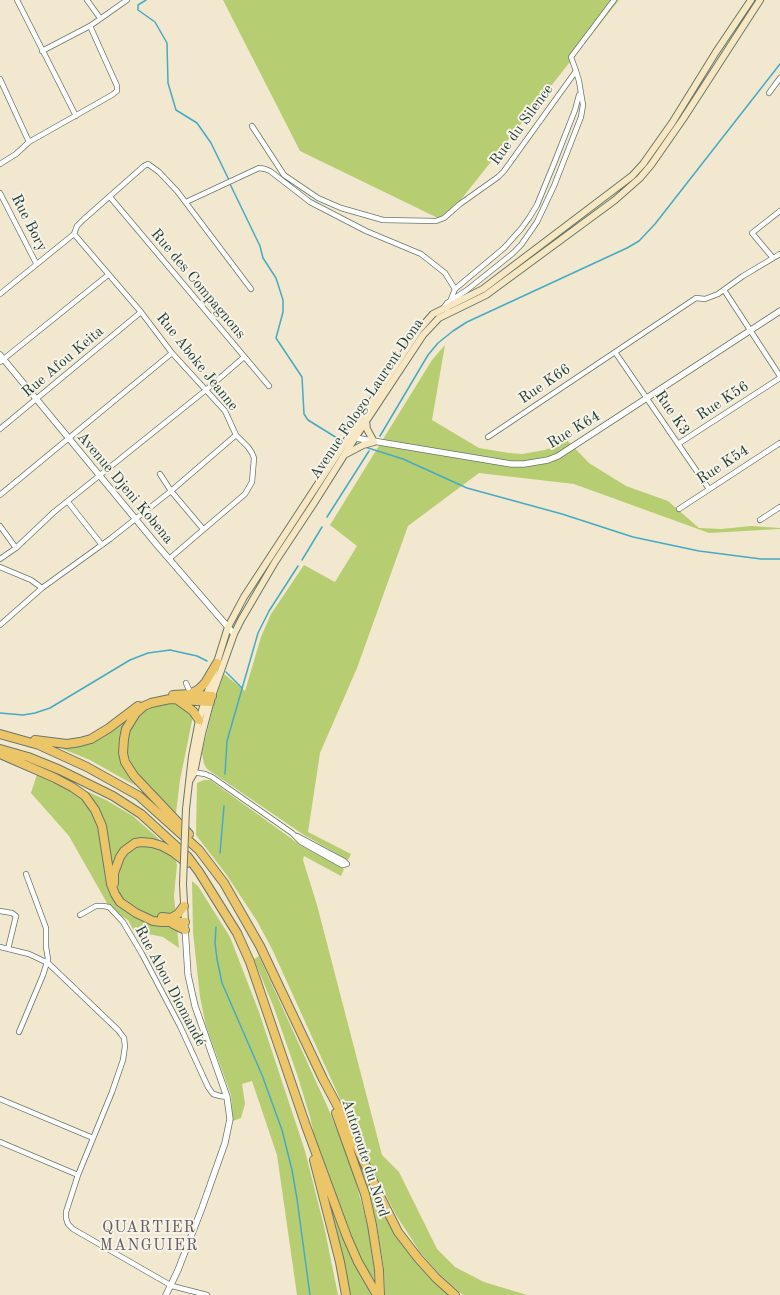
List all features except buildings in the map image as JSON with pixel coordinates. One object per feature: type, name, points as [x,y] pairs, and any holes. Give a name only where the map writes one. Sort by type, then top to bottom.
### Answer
[{"type":"highway","points":[[190,694],[206,683],[217,663]]},
{"type":"highway","points":[[14,738],[58,743],[80,742],[99,735],[145,701],[156,697],[190,694],[208,699]]},
{"type":"highway","points":[[208,699],[163,700],[144,706],[136,713],[126,729],[123,753],[126,762],[134,776],[192,836],[199,850],[224,883],[260,946],[323,1079],[338,1107],[380,1198],[398,1232],[422,1263],[455,1295]]},
{"type":"highway","points":[[176,700],[190,708],[199,720]]},
{"type":"highway","points":[[0,734],[39,745],[87,767],[139,796],[199,850]]},
{"type":"highway","points":[[0,749],[28,757],[60,770],[113,796],[141,814],[188,857],[199,872],[236,933],[250,962],[306,1126],[347,1237],[358,1262],[378,1295]]},
{"type":"highway","points":[[0,754],[55,778],[85,796],[95,810],[102,826],[111,884],[115,894],[127,908],[136,914],[153,921],[171,920],[184,906]]},
{"type":"highway","points":[[185,923],[143,912],[132,906],[118,893],[114,884],[114,873],[124,851],[135,843],[142,842],[162,846],[173,852],[199,872]]},
{"type":"highway","name":"Autoroute du Nord","points":[[323,1079],[365,1194],[372,1225],[379,1270],[378,1295]]},
{"type":"highway","points":[[306,1126],[340,1262],[346,1295]]},
{"type":"main road","name":"Avenue Fologo Laurent Dona","points":[[192,772],[199,720],[245,611],[345,455],[352,437],[366,420],[423,335],[431,324],[446,310],[483,289],[632,176],[643,164],[672,123],[716,52],[751,0]]},
{"type":"main road","name":"Avenue Fologo Laurent Dona","points":[[185,923],[183,884],[186,809],[189,782],[217,663],[228,627],[244,597],[352,437],[418,331],[433,314],[486,295],[615,200],[640,178],[652,165],[760,0]]},
{"type":"main road","points":[[345,455],[363,445],[374,442],[366,429],[366,420]]},
{"type":"street","points":[[17,0],[76,116]]},
{"type":"street","points":[[87,0],[100,18]]},
{"type":"street","points":[[42,51],[90,26],[127,0]]},
{"type":"street","points":[[451,299],[467,290],[512,254],[537,222],[554,186],[581,117],[582,105],[580,91],[576,71],[571,57],[614,0]]},
{"type":"street","points":[[0,164],[16,154],[29,142],[117,91],[117,86],[90,26]]},
{"type":"street","name":"Rue du Silence","points":[[252,126],[284,175],[318,198],[341,208],[383,220],[436,221],[444,218],[460,204],[498,178],[576,71]]},
{"type":"street","points":[[769,93],[780,78]]},
{"type":"street","points":[[0,79],[29,142]]},
{"type":"street","points":[[446,310],[455,289],[504,248],[521,229],[537,205],[577,106],[580,91]]},
{"type":"street","points":[[0,294],[36,263],[74,234],[77,226],[148,164],[160,172],[177,191],[251,289]]},
{"type":"street","points":[[186,202],[259,168],[265,169],[270,171],[310,202],[366,231],[421,254],[445,273],[455,289]]},
{"type":"street","name":"Rue Bory","points":[[0,193],[36,263]]},
{"type":"street","name":"Rue des Compagnons","points":[[110,197],[269,386]]},
{"type":"street","points":[[773,258],[752,233],[780,211]]},
{"type":"street","name":"Rue Aboke Jeanne","points":[[74,234],[141,312],[172,353],[225,411],[236,435],[248,446],[254,458],[252,482],[245,494],[169,559]]},
{"type":"street","name":"Rue K66","points":[[488,437],[696,298],[705,299],[718,294],[743,276],[780,254]]},
{"type":"street","points":[[1,359],[108,275]]},
{"type":"street","points":[[724,290],[780,377]]},
{"type":"street","name":"Rue K64","points":[[352,437],[374,442],[511,464],[538,462],[558,456],[780,311]]},
{"type":"street","name":"Rue Afou Keita","points":[[0,430],[141,312]]},
{"type":"street","name":"Rue K3","points":[[615,352],[709,488]]},
{"type":"street","points":[[0,495],[172,353]]},
{"type":"street","points":[[0,559],[16,548],[68,502],[206,390],[244,357]]},
{"type":"street","name":"Avenue Djeni Kobena","points":[[1,359],[234,634]]},
{"type":"street","name":"Rue K56","points":[[678,444],[780,377]]},
{"type":"street","points":[[0,625],[42,588],[102,545],[171,491],[236,435]]},
{"type":"street","name":"Rue K54","points":[[679,509],[780,443]]},
{"type":"street","points":[[160,474],[171,491],[204,529]]},
{"type":"street","points":[[68,502],[102,545]]},
{"type":"street","points":[[760,520],[780,507]]},
{"type":"street","points":[[0,526],[16,548]]},
{"type":"street","points":[[0,567],[32,580],[42,588]]},
{"type":"street","points":[[186,683],[190,694]]},
{"type":"street","points":[[192,772],[205,774],[212,777],[292,833],[344,861],[346,864],[342,865],[320,853],[301,842],[292,833]]},
{"type":"street","points":[[19,1032],[48,963],[45,923],[26,874]]},
{"type":"street","name":"Rue Abou Diomandé","points":[[80,915],[96,906],[103,906],[109,907],[123,922],[142,954],[180,1026],[208,1087],[213,1094],[227,1097]]},
{"type":"street","points":[[0,911],[16,916],[8,949]]},
{"type":"street","name":"Avenue Fologo Laurent Dona","points":[[166,1295],[172,1286],[202,1208],[225,1143],[230,1119],[227,1097],[195,1006],[188,975],[185,923]]},
{"type":"street","points":[[0,947],[29,954],[48,963],[118,1030],[124,1038],[125,1046],[123,1060],[112,1092],[78,1175],[66,1212],[68,1224],[73,1229],[172,1286],[207,1295]]},
{"type":"street","points":[[0,1099],[93,1138]]},
{"type":"street","points":[[0,1142],[78,1175]]},
{"type":"green space","points":[[223,0],[619,0],[444,221],[300,151]]},
{"type":"green space","points":[[445,345],[432,420],[479,448],[522,454],[545,450],[555,446],[565,438],[589,463],[626,486],[668,501],[699,528],[721,529],[751,526],[780,529],[709,533],[574,484],[479,473],[408,526],[357,668],[320,753],[308,832],[351,854],[348,860],[304,835],[207,769],[204,764],[202,753],[214,703],[224,674],[245,691],[261,637],[271,614],[304,565],[335,582],[357,546],[330,525],[432,360]]},
{"type":"green space","points":[[174,703],[183,707],[193,716],[180,780],[176,813],[137,774],[127,752],[126,742],[128,732],[138,717],[146,709],[156,704]]},
{"type":"green space","points":[[124,721],[119,747],[121,763],[130,779],[136,786],[90,760],[58,747],[79,746]]},
{"type":"green space","points":[[37,774],[82,789],[106,800],[133,816],[158,838],[175,858],[177,865],[174,896],[179,948],[163,937],[134,931],[128,920],[111,910],[69,836],[31,793]]},
{"type":"green space","points":[[204,780],[210,780],[299,844],[344,869],[341,876],[304,856],[303,860],[317,905],[382,1155],[399,1172],[437,1249],[455,1267],[484,1282],[527,1295],[463,1295],[438,1273],[420,1252],[396,1215],[366,1156],[273,951],[257,921],[226,874],[196,835],[197,783]]},
{"type":"green space","points":[[192,881],[198,886],[230,937],[259,1012],[305,1151],[324,1226],[338,1295],[297,1295],[277,1155],[252,1081],[242,1084],[245,1104],[241,1118],[233,1121],[231,1095],[206,1026],[200,997],[193,932]]},
{"type":"green space","points":[[259,956],[328,1108],[351,1165],[368,1227],[374,1270],[375,1295],[350,1295],[310,1117],[274,1008],[254,959]]},
{"type":"green space","points":[[359,1162],[390,1220],[433,1280],[449,1295],[385,1295],[384,1269],[377,1225]]},
{"type":"waterway","points":[[146,0],[138,5],[138,10],[155,22],[167,43],[168,83],[176,110],[197,123],[211,143],[229,180]]},
{"type":"waterway","points":[[380,436],[428,355],[438,343],[453,331],[467,322],[627,248],[639,241],[655,224],[780,64]]},
{"type":"waterway","points":[[230,184],[260,246],[263,258],[276,278],[283,300],[283,312],[276,338],[302,377],[304,414],[308,420],[337,438],[345,440]]},
{"type":"waterway","points":[[365,447],[403,459],[467,488],[562,514],[633,537],[699,551],[761,559],[780,559]]},
{"type":"waterway","points":[[327,517],[369,451]]},
{"type":"waterway","points":[[302,560],[322,527]]},
{"type":"waterway","points":[[225,774],[227,741],[258,633],[269,611],[298,566]]},
{"type":"waterway","points":[[0,713],[23,715],[50,708],[130,660],[148,653],[170,650],[197,656],[207,661]]},
{"type":"waterway","points":[[226,672],[242,688]]},
{"type":"waterway","points":[[220,853],[224,806]]},
{"type":"waterway","points":[[216,927],[215,943],[222,983],[262,1075],[282,1130],[292,1170],[297,1199],[310,1295]]},
{"type":"district","name":"QUARTIER MANGUIER","points":[[149,1237]]}]
